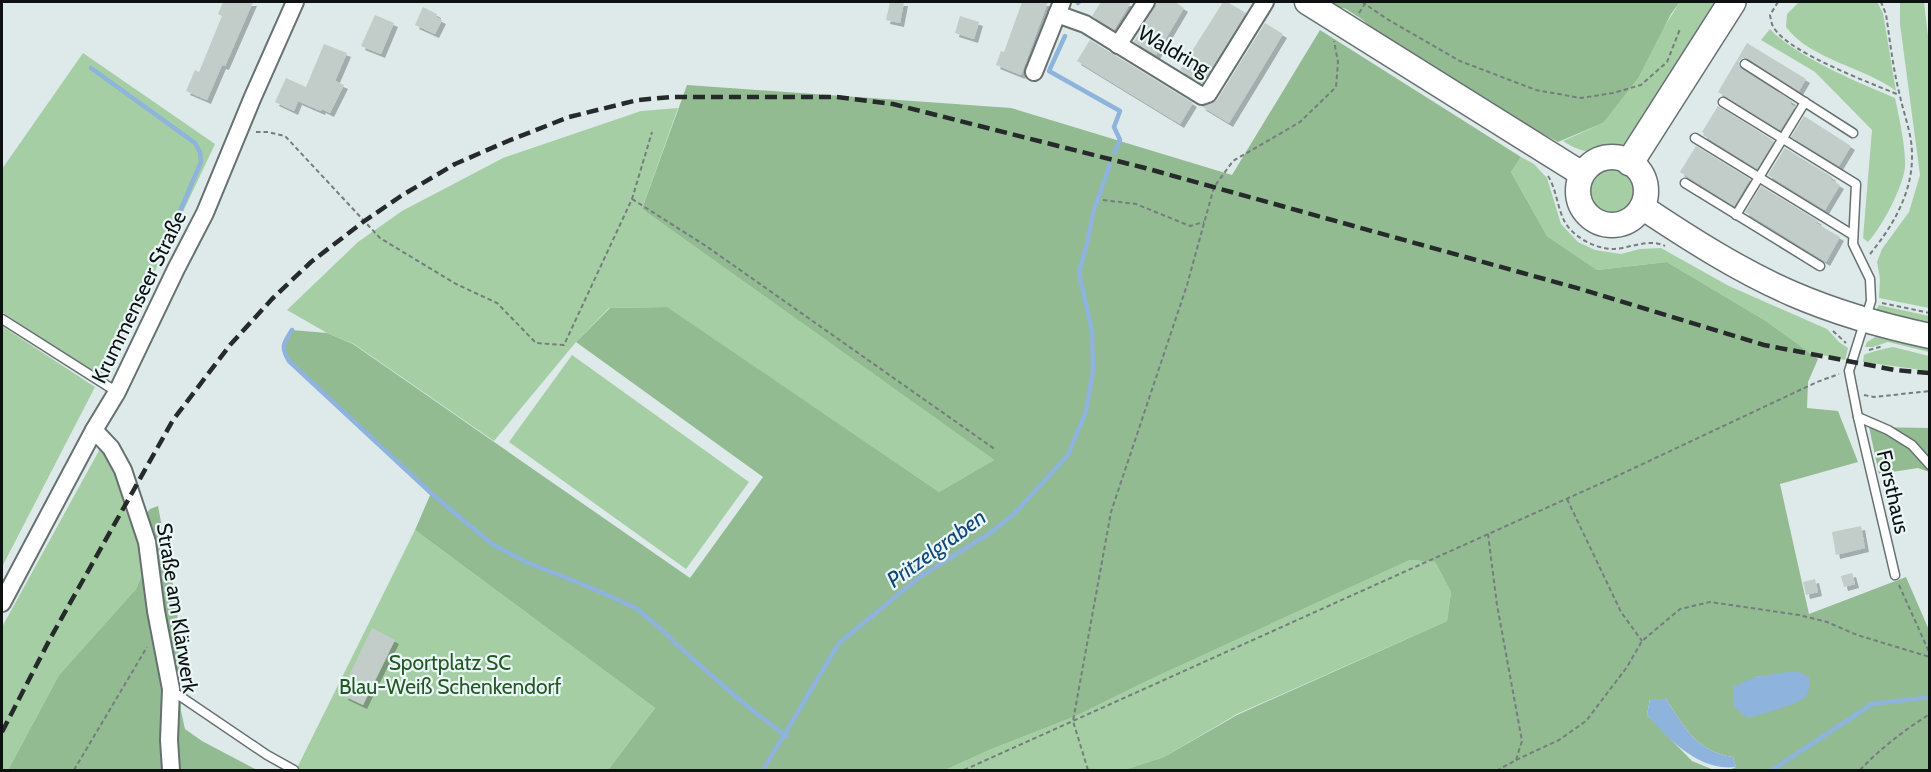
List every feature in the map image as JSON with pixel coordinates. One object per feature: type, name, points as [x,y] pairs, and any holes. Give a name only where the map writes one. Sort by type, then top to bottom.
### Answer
[{"type":"main road","points":[[1630,162],[1732,2]]},
{"type":"main road","points":[[1309,3],[1582,174]]},
{"type":"main road","points":[[1609,157],[1630,162],[1638,169],[1646,188],[1642,207],[1627,222],[1605,225],[1595,221],[1581,205],[1578,195],[1578,184],[1582,174],[1598,160],[1609,157]]},
{"type":"main road","points":[[1642,207],[1720,257],[1795,295],[1867,310],[1929,336]]},
{"type":"street","name":"Krummenseer Straße","points":[[2,603],[94,430],[117,392],[176,269],[206,213],[295,2]]},
{"type":"street","name":"Waldring","points":[[1118,45],[1146,2]]},
{"type":"street","name":"Waldring","points":[[1060,8],[1202,96],[1208,94],[1265,2]]},
{"type":"street","points":[[1034,72],[1060,8]]},
{"type":"street","name":"Straße am Klärwerk","points":[[94,430],[111,448],[123,470],[147,542],[171,690],[169,740],[171,771]]},
{"type":"lane","points":[[1745,64],[1854,133]]},
{"type":"lane","points":[[1723,102],[1856,184],[1853,244],[1870,279],[1867,310],[1849,371]]},
{"type":"lane","points":[[1736,215],[1805,102]]},
{"type":"lane","points":[[1695,138],[1853,235]]},
{"type":"lane","points":[[1685,183],[1821,266]]},
{"type":"lane","points":[[2,319],[117,392]]},
{"type":"lane","name":"Forsthaus","points":[[1849,371],[1857,417],[1895,575]]},
{"type":"lane","name":"Forsthaus","points":[[1857,417],[1888,430],[1912,445],[1929,465]]},
{"type":"lane","points":[[171,690],[294,771]]},
{"type":"path","points":[[1778,2],[1770,15],[1772,27],[1782,37],[1825,63],[1899,95]]},
{"type":"path","points":[[1862,263],[1892,223],[1904,200],[1911,176],[1912,153],[1908,125],[1899,95],[1886,14],[1881,2]]},
{"type":"path","points":[[1364,3],[1460,60],[1536,90],[1581,98],[1613,93],[1641,84],[1667,62],[1680,29]]},
{"type":"path","points":[[1088,771],[1073,721],[1111,512],[1187,285],[1214,187],[1233,161],[1300,122],[1336,87],[1338,62],[1333,35]]},
{"type":"path","points":[[238,133],[268,132],[285,136],[380,238],[456,285],[497,303],[536,343],[564,345],[632,198],[652,132]]},
{"type":"path","points":[[1543,170],[1550,178],[1567,225],[1579,238],[1614,249],[1639,244],[1660,244],[1668,248]]},
{"type":"path","points":[[632,198],[706,246],[996,450]]},
{"type":"path","points":[[1103,200],[1136,204],[1190,226],[1204,222]]},
{"type":"path","points":[[1867,310],[1929,314]]},
{"type":"path","points":[[1830,327],[1847,344],[1857,348]]},
{"type":"path","points":[[964,771],[1567,499],[1817,382],[1849,371]]},
{"type":"path","points":[[1852,386],[1861,395],[1874,397],[1929,391]]},
{"type":"path","points":[[1567,499],[1621,612],[1642,641]]},
{"type":"path","points":[[1488,534],[1497,604],[1522,741],[1516,760]]},
{"type":"path","points":[[1895,575],[1929,656]]},
{"type":"path","points":[[1498,771],[1559,740],[1586,721],[1627,667],[1642,641],[1680,609],[1710,602],[1808,617],[1929,656]]},
{"type":"path","points":[[74,771],[159,627]]},
{"type":"path","points":[[1860,771],[1870,759],[1929,714]]},
{"type":"green space","points":[[1322,2],[1680,2],[1671,14],[1638,78],[1603,123],[1558,142],[1477,98],[1382,39],[1363,20],[1346,9]]},
{"type":"green space","points":[[1680,2],[1723,2],[1630,140],[1613,149],[1596,152],[1579,149],[1563,141],[1603,123]]},
{"type":"green space","points":[[1799,2],[1877,2],[1883,13],[1896,91],[1869,75],[1824,56],[1797,38],[1786,27],[1787,14]]},
{"type":"green space","points":[[1900,2],[1924,2],[1930,53],[1929,308],[1879,298],[1880,279],[1877,262],[1882,249],[1909,212],[1920,175],[1900,24]]},
{"type":"green space","points":[[1770,29],[1811,59],[1895,98],[1905,167],[1891,206],[1868,242],[1863,238],[1872,130],[1815,72],[1761,40]]},
{"type":"green space","points":[[1320,30],[1521,157],[1511,172],[1547,236],[1597,270],[1667,262],[1766,321],[1818,359],[1808,382],[1807,408],[1838,411],[1858,462],[1780,484],[1809,614],[1906,577],[1929,630],[1929,770],[1729,770],[1736,767],[1733,757],[1720,754],[1701,744],[1686,729],[1666,699],[1650,699],[1647,715],[1692,761],[1714,770],[1124,770],[1164,757],[1237,715],[1447,621],[1451,592],[1435,562],[1410,560],[1076,716],[945,770],[608,770],[655,708],[415,530],[431,493],[289,361],[284,348],[292,330],[327,333],[353,344],[690,578],[763,477],[576,342],[610,308],[667,307],[939,492],[994,460],[642,209],[687,85],[1011,108],[1232,175]],"holes":[[[1766,676],[1748,718],[1755,677]]]},
{"type":"green space","points":[[83,53],[215,144],[104,379],[2,312],[2,169]]},
{"type":"green space","points":[[678,108],[642,209],[994,460],[939,492],[666,307],[609,308],[576,342],[494,441],[354,344],[327,333],[287,310],[358,242],[402,211],[503,158],[641,111]]},
{"type":"green space","points":[[1521,157],[1534,164],[1547,178],[1561,224],[1578,242],[1595,250],[1621,254],[1640,249],[1661,248],[1729,286],[1827,329],[1848,348],[1845,360],[1808,352],[1766,321],[1667,262],[1597,270],[1547,236],[1511,172]]},
{"type":"green space","points":[[1608,167],[1618,167],[1633,177],[1637,191],[1633,205],[1627,211],[1618,215],[1608,215],[1593,205],[1589,196],[1589,186],[1599,171]]},
{"type":"green space","points":[[1879,305],[1929,316],[1929,324],[1878,313],[1876,310]]},
{"type":"green space","points":[[2,326],[95,387],[2,567]]},
{"type":"green space","points":[[1877,336],[1929,347],[1929,352],[1888,342],[1865,347],[1867,342]]},
{"type":"green space","points":[[1893,347],[1929,356],[1929,371],[1863,362],[1864,355]]},
{"type":"green space","points":[[572,355],[749,482],[686,569],[509,442]]},
{"type":"green space","points":[[1869,427],[1929,428],[1929,472],[1918,468],[1879,474]]},
{"type":"green space","points":[[101,447],[113,460],[135,527],[143,572],[136,589],[59,675],[8,770],[2,770],[2,627]]},
{"type":"green space","points":[[158,506],[177,606],[181,711],[185,729],[202,741],[257,770],[8,770],[59,675],[136,589],[143,572],[135,527],[150,509]]},
{"type":"green space","name":"Sportplatz SC Blau-Weiß Schenkendorf","points":[[415,530],[655,708],[608,770],[296,770]]},
{"type":"green space","points":[[1410,560],[1435,562],[1451,592],[1447,621],[1237,714],[1164,757],[1124,770],[945,770],[1076,716]]},
{"type":"water","points":[[1796,671],[1809,677],[1808,692],[1802,699],[1748,718],[1734,707],[1733,687],[1755,677]]},
{"type":"water","points":[[1650,699],[1666,699],[1693,737],[1720,754],[1733,757],[1736,767],[1709,764],[1685,752],[1647,715]]},
{"type":"building","points":[[223,2],[253,2],[225,66],[222,65],[207,100],[186,91],[195,70],[199,72],[222,16],[218,14]]},
{"type":"building","points":[[890,2],[904,2],[900,23],[886,20]]},
{"type":"building","points":[[1022,2],[1048,2],[1021,75],[996,65],[1001,51],[1004,52]]},
{"type":"building","points":[[1101,2],[1131,2],[1114,30],[1092,16]]},
{"type":"building","points":[[1157,2],[1175,2],[1184,8],[1156,55],[1134,42]]},
{"type":"building","points":[[1223,2],[1246,13],[1202,84],[1180,70]]},
{"type":"building","points":[[423,7],[437,14],[436,17],[442,20],[435,34],[415,25]]},
{"type":"building","points":[[375,15],[394,23],[381,54],[361,46]]},
{"type":"building","points":[[960,16],[979,22],[974,39],[955,33]]},
{"type":"building","points":[[1265,23],[1283,34],[1229,123],[1201,106],[1217,100]]},
{"type":"building","points":[[1090,40],[1193,103],[1180,124],[1077,61]]},
{"type":"building","points":[[1747,43],[1806,79],[1799,91],[1748,59],[1743,58],[1739,61],[1742,69],[1792,101],[1790,104],[1795,107],[1780,130],[1718,92]]},
{"type":"building","points":[[324,44],[347,53],[335,81],[344,85],[330,113],[298,101],[294,111],[275,102],[286,78],[306,87]]},
{"type":"building","points":[[1718,106],[1774,141],[1757,169],[1703,135],[1702,132]]},
{"type":"building","points":[[1804,116],[1851,146],[1839,166],[1791,137]]},
{"type":"building","points":[[1696,146],[1750,179],[1734,206],[1680,172]]},
{"type":"building","points":[[1785,148],[1832,177],[1830,179],[1840,185],[1825,210],[1768,175]]},
{"type":"building","points":[[1761,186],[1840,237],[1826,262],[1745,212]]},
{"type":"building","points":[[1861,526],[1865,548],[1836,555],[1832,532]]},
{"type":"building","points":[[1852,573],[1855,584],[1844,587],[1841,576]]},
{"type":"building","points":[[1815,579],[1818,592],[1806,595],[1803,582]]},
{"type":"building","points":[[372,628],[395,640],[363,705],[344,696],[349,683],[346,682]]},
{"type":"waterway","name":"Pritzelgraben","points":[[1065,36],[1049,71],[1120,111],[1114,127],[1120,140],[1114,153]]},
{"type":"waterway","points":[[91,68],[195,143],[200,152],[201,162],[166,244]]},
{"type":"waterway","name":"Pritzelgraben","points":[[763,770],[839,643],[921,576],[990,533],[1014,514],[1068,455],[1086,411],[1093,371],[1092,331],[1079,273],[1093,213],[1110,164]]},
{"type":"waterway","points":[[292,330],[284,345],[289,361],[431,493],[492,544],[526,562],[636,608],[747,706],[786,736]]},
{"type":"waterway","points":[[1772,770],[1872,704],[1930,697]]},
{"type":"railway","points":[[2,732],[51,637],[173,420],[230,345],[272,299],[311,262],[363,222],[455,164],[569,117],[638,100],[671,97],[837,97],[893,104],[1145,168],[1584,290],[1764,345],[1895,370],[1930,373]]}]
